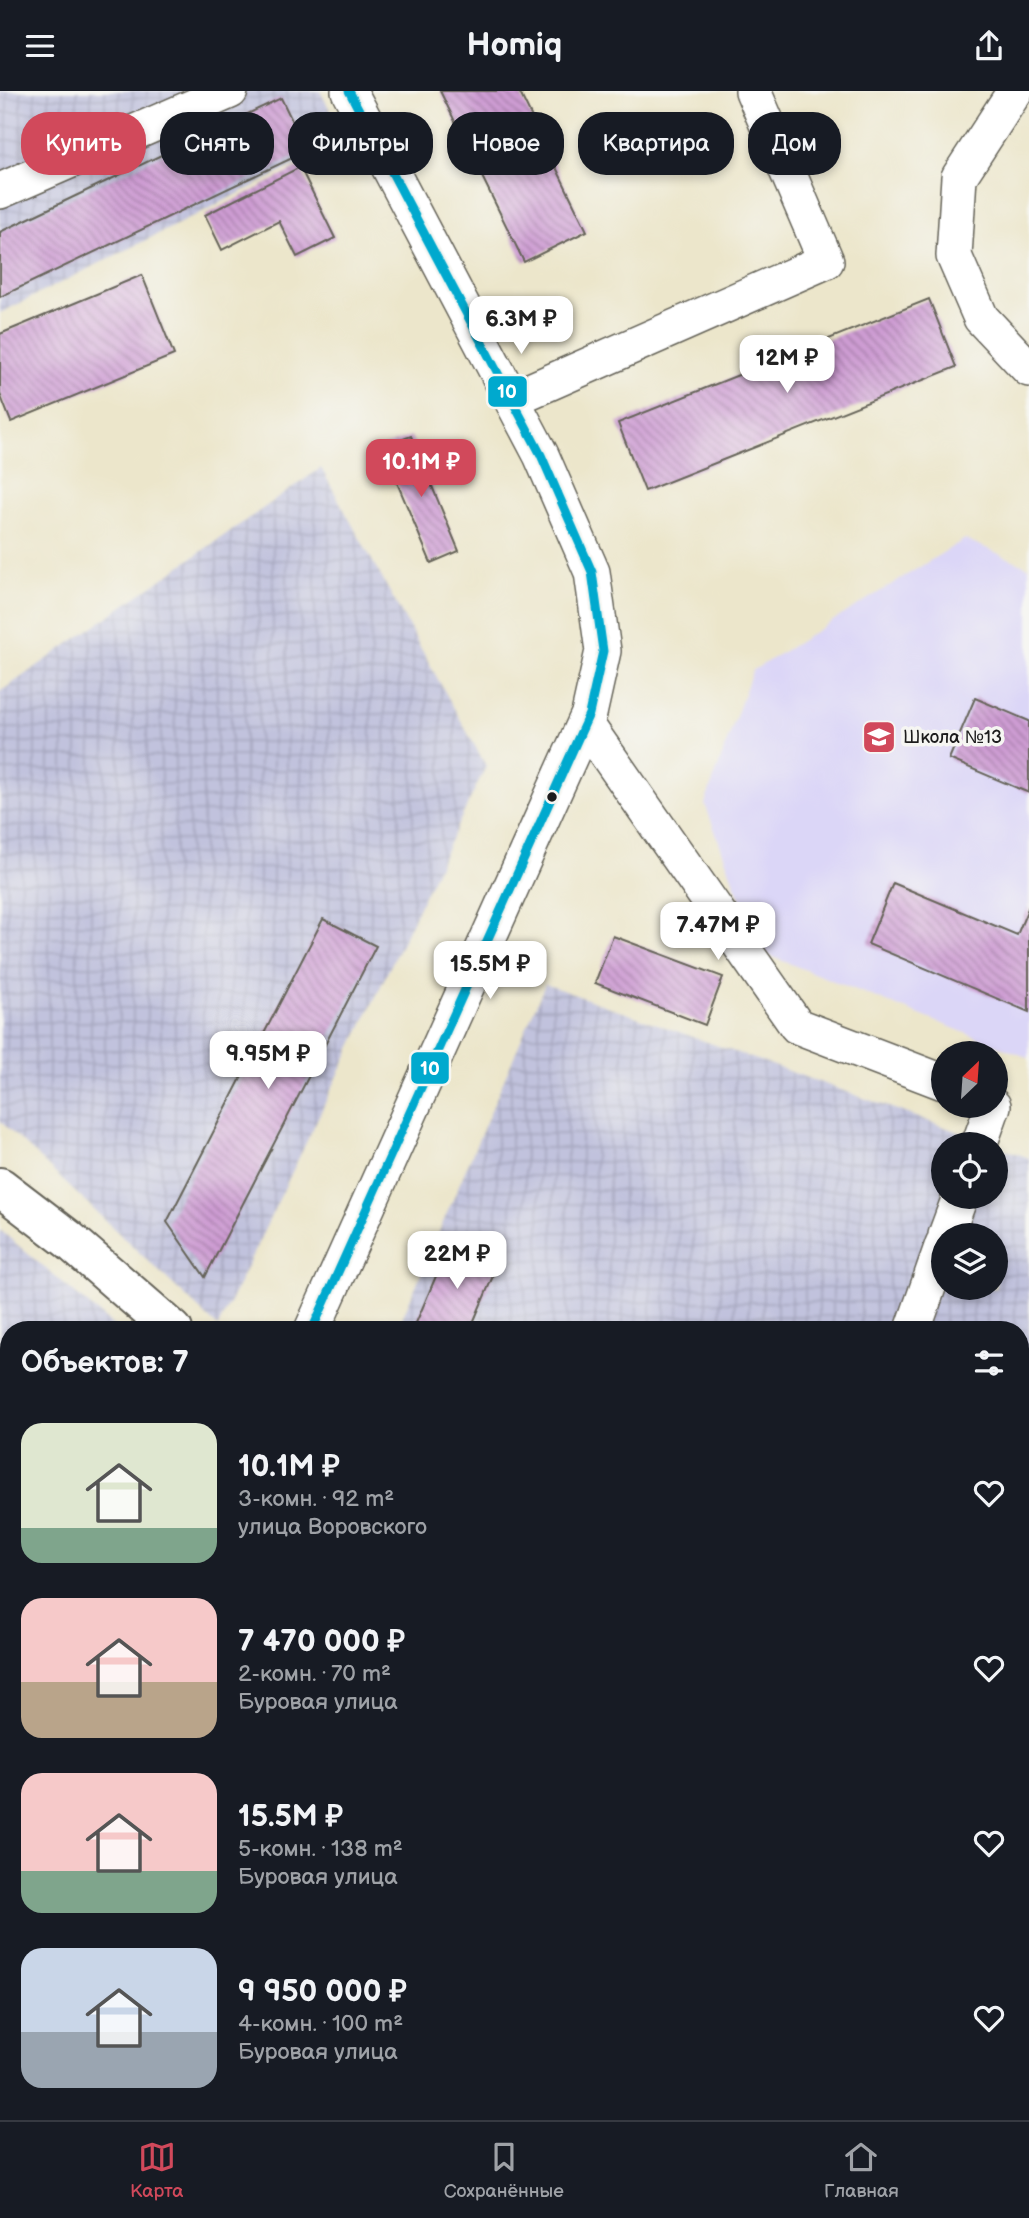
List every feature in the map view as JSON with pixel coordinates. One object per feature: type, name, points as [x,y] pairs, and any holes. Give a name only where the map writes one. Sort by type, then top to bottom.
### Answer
[{"type":"main road","points":[[0,1187],[68,1239],[163,1321]]},
{"type":"street","points":[[0,191],[230,91]]},
{"type":"street","points":[[316,1321],[589,714],[603,650],[592,572],[541,454],[349,91]]},
{"type":"street","points":[[512,399],[826,261],[754,91]]},
{"type":"street","points":[[1015,91],[958,177],[954,255],[981,318],[1029,369]]},
{"type":"street","points":[[584,723],[797,1026],[931,1077]]},
{"type":"street","points":[[916,1321],[931,1278]]},
{"type":"shaded area","points":[[0,91],[320,91],[331,112],[288,112],[288,169],[0,313]]},
{"type":"shaded area","points":[[321,468],[486,766],[221,1321],[212,1321],[0,1121],[0,692]]},
{"type":"shaded area","name":"Школа №13","points":[[965,539],[1029,567],[1029,1058],[1008,1050],[1008,1041],[986,1041],[760,952],[705,804],[752,671]]},
{"type":"shaded area","points":[[545,984],[958,1132],[931,1132],[931,1209],[1008,1209],[1008,1150],[1029,1158],[1029,1321],[401,1321]]},
{"type":"shaded area","points":[[0,1230],[107,1321],[0,1321]]},
{"type":"building","points":[[440,91],[519,91],[529,112],[450,112]]},
{"type":"building","points":[[281,98],[288,112],[288,160],[274,167],[274,112],[252,112]]},
{"type":"building","points":[[160,156],[160,175],[257,175],[0,297],[0,232],[120,175],[146,175],[146,162]]},
{"type":"building","points":[[288,173],[304,175],[335,238],[297,257],[279,221],[222,250],[205,215]]},
{"type":"building","points":[[481,175],[560,175],[587,231],[524,262]]},
{"type":"building","points":[[142,275],[174,355],[11,422],[0,394],[0,334]]},
{"type":"building","points":[[929,299],[956,367],[645,491],[618,423]]},
{"type":"building","points":[[411,436],[459,551],[431,563],[382,447]]},
{"type":"building","points":[[975,698],[1029,721],[1029,793],[949,759]]},
{"type":"building","points":[[893,883],[1017,935],[1029,906],[1029,1012],[868,944]]},
{"type":"building","points":[[323,919],[376,946],[205,1277],[167,1222]]},
{"type":"building","points":[[613,936],[723,977],[705,1025],[595,983]]},
{"type":"building","points":[[451,1241],[499,1262],[474,1321],[417,1321]]},
{"type":"transit line","name":"10","points":[[316,1321],[589,714],[603,651],[592,572],[541,455],[349,91]]},
{"type":"place","name":"Школа №13","points":[[879,737]]}]
